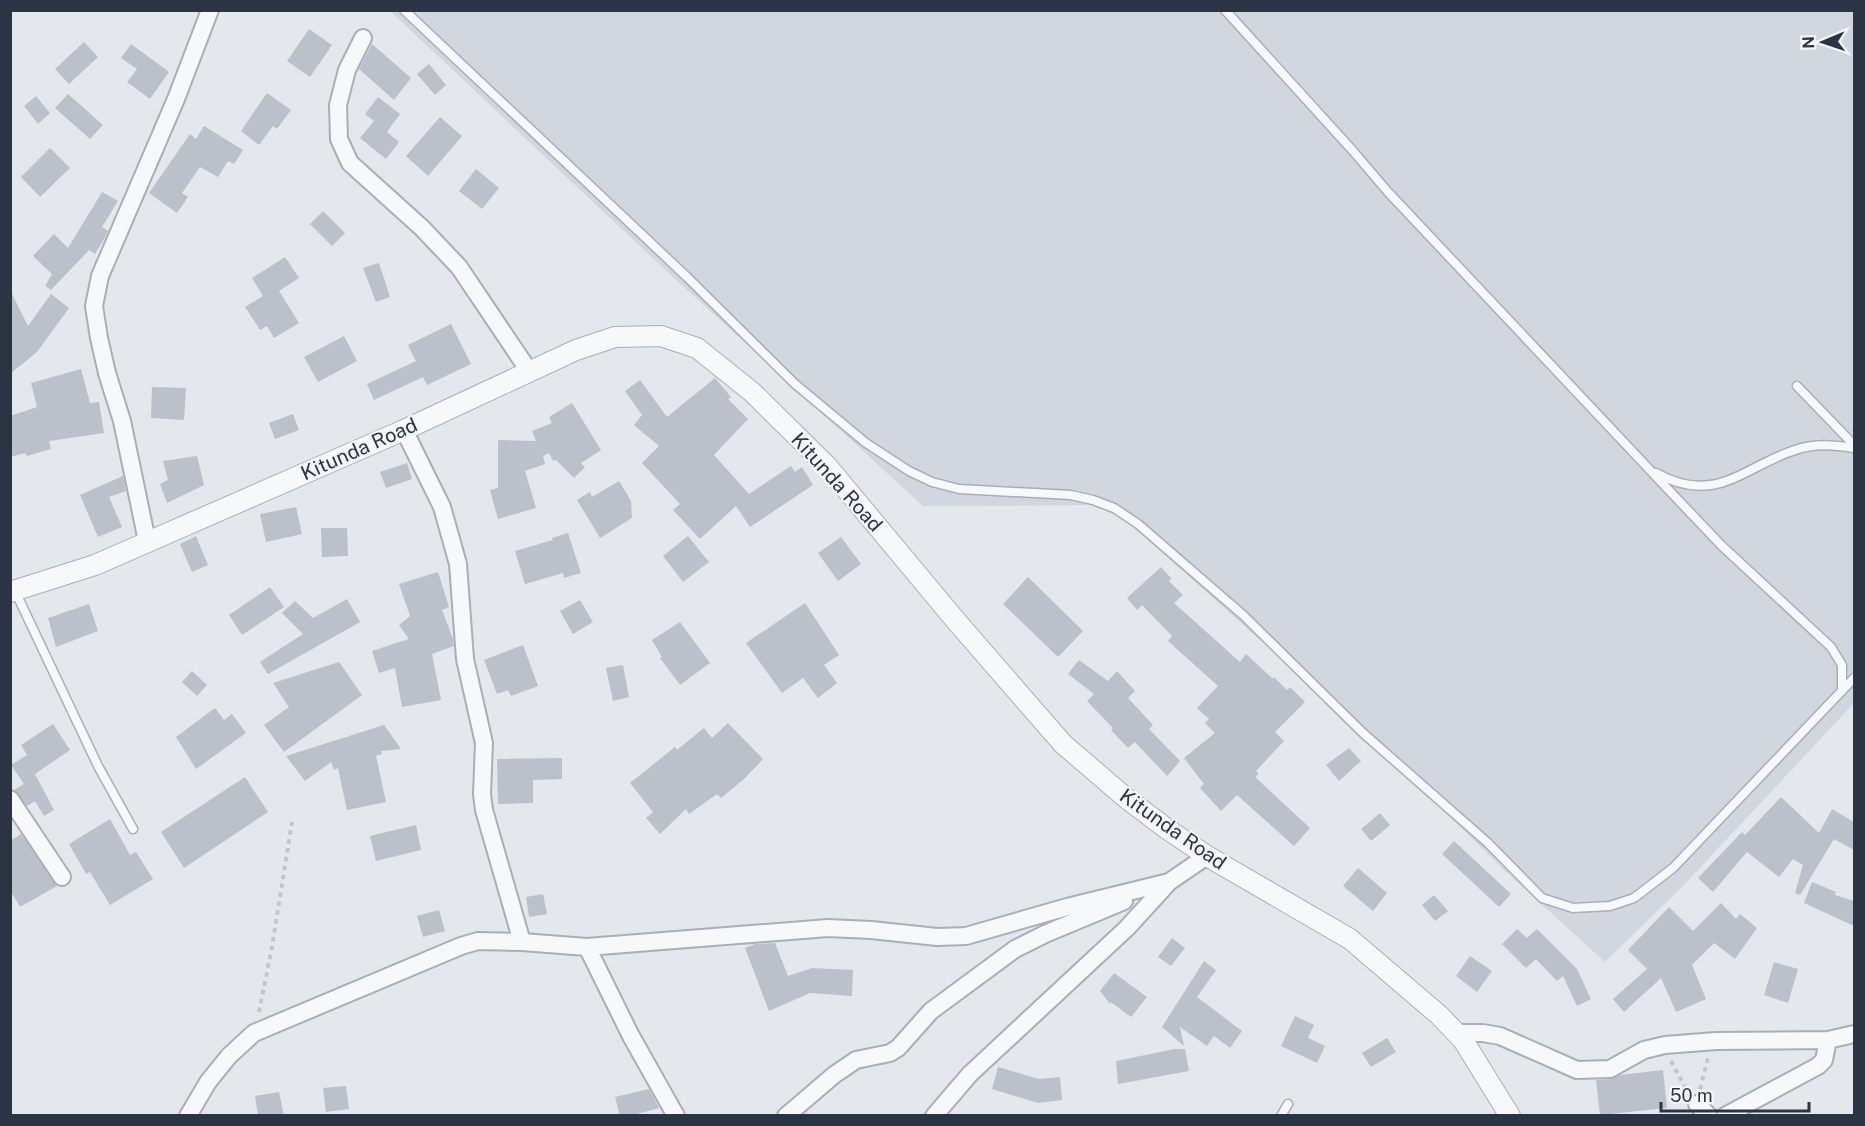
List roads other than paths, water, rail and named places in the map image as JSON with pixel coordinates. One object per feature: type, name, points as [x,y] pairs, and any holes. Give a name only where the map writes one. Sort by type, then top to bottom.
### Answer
[{"type":"street","points":[[147,541],[122,421],[107,373],[94,306],[100,276],[176,99],[210,10]]},
{"type":"street","points":[[363,38],[347,70],[338,105],[339,140],[350,163],[415,221],[459,267],[529,371]]},
{"type":"street","name":"Kitunda Road","points":[[13,591],[95,565],[404,430],[576,350],[615,337],[661,336],[697,348],[752,392],[827,466],[1063,744],[1126,798],[1167,829],[1208,856],[1350,939],[1439,1015],[1456,1033],[1510,1116]]},
{"type":"street","points":[[404,430],[442,507],[458,564],[465,659],[484,743],[483,802],[522,942]]},
{"type":"street","points":[[10,799],[62,877]]},
{"type":"street","points":[[786,1116],[855,1060],[890,1053],[898,1048],[931,1011],[1015,949],[1169,882],[1208,856]]},
{"type":"street","points":[[188,1116],[208,1082],[229,1056],[254,1033],[461,946],[478,941],[587,947],[828,928],[937,937],[966,936],[1067,907],[1169,882]]},
{"type":"street","points":[[934,1116],[970,1074],[1126,928],[1169,882]]},
{"type":"street","points":[[587,947],[631,1036],[676,1116]]},
{"type":"street","points":[[1456,1033],[1483,1033],[1500,1036],[1577,1070],[1610,1070],[1644,1050],[1665,1045],[1716,1041],[1828,1040],[1854,1034]]},
{"type":"street","points":[[1725,1116],[1818,1066],[1824,1060],[1828,1040]]},
{"type":"lane","points":[[404,10],[679,270],[795,384],[867,443],[899,465],[932,482],[959,489],[1071,495],[1114,508],[1243,615],[1363,733],[1488,843],[1542,898],[1573,908],[1610,906],[1634,898],[1673,868],[1854,678]]},
{"type":"lane","points":[[1225,10],[1388,192],[1722,546],[1831,647],[1842,665],[1842,692]]},
{"type":"lane","points":[[1797,386],[1854,446]]},
{"type":"lane","points":[[1650,470],[1679,482],[1712,485],[1736,479],[1797,449],[1821,445],[1854,446]]},
{"type":"lane","points":[[13,591],[84,738],[133,829]]},
{"type":"lane","points":[[1281,1116],[1288,1104]]}]
